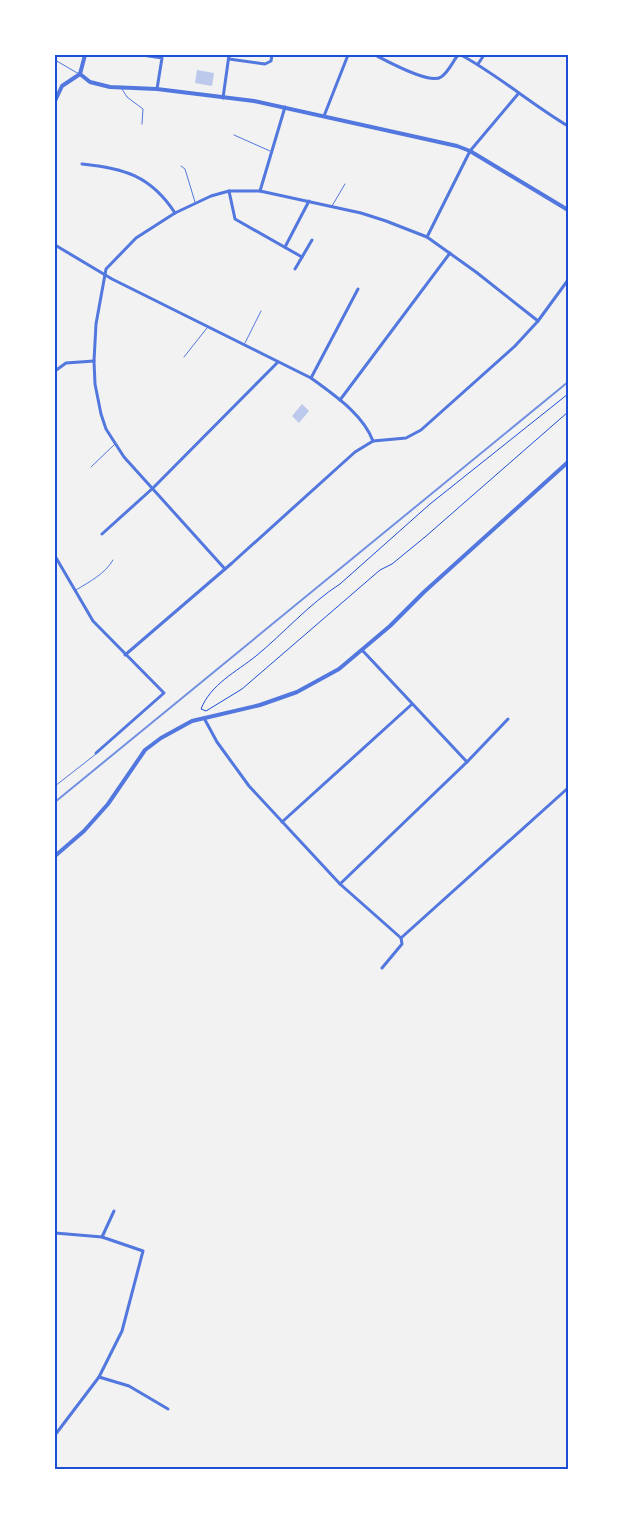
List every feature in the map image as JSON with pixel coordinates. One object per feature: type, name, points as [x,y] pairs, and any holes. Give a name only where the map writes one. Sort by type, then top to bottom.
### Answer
[{"type":"street","points":[[55,100],[62,86],[80,74],[85,55]]},
{"type":"street","points":[[142,55],[162,57],[157,89]]},
{"type":"street","points":[[223,98],[229,57],[265,64],[271,61],[272,55]]},
{"type":"street","points":[[324,116],[348,55]]},
{"type":"street","points":[[375,55],[433,80],[441,78],[459,55],[478,64],[519,95],[568,126]]},
{"type":"street","points":[[478,64],[484,55]]},
{"type":"street","points":[[80,74],[90,82],[121,89],[157,89],[285,107],[470,151],[568,210]]},
{"type":"street","points":[[427,238],[470,151],[519,95]]},
{"type":"street","points":[[260,191],[285,107]]},
{"type":"street","points":[[82,164],[103,166],[135,175],[148,182],[165,198],[175,213]]},
{"type":"street","points":[[229,190],[235,219],[302,257]]},
{"type":"street","points":[[225,569],[115,444],[101,414],[95,384],[94,361],[96,324],[105,276],[109,265],[136,238],[195,202],[229,190],[260,191],[386,221],[427,238],[450,252],[538,321]]},
{"type":"street","points":[[285,247],[309,202]]},
{"type":"street","points":[[295,269],[312,240]]},
{"type":"street","points":[[55,245],[105,276],[277,363],[311,378],[340,400],[364,424],[373,441]]},
{"type":"street","points":[[340,400],[450,252]]},
{"type":"street","points":[[125,655],[225,569],[355,452],[373,441],[406,438],[421,430],[496,365],[538,321],[568,280]]},
{"type":"street","points":[[311,378],[358,289]]},
{"type":"street","points":[[55,371],[66,363],[94,361]]},
{"type":"street","points":[[102,534],[153,488],[273,370],[277,363]]},
{"type":"street","points":[[55,856],[84,832],[108,804],[145,750],[161,738],[192,721],[228,714],[297,692],[320,682],[363,651],[568,462]]},
{"type":"street","points":[[55,556],[93,622],[164,693],[96,753]]},
{"type":"street","points":[[363,651],[411,705],[467,762]]},
{"type":"street","points":[[282,822],[411,705]]},
{"type":"street","points":[[204,718],[212,735],[237,771],[282,822],[340,884],[401,938],[402,944],[382,968]]},
{"type":"street","points":[[340,884],[467,762],[508,719]]},
{"type":"street","points":[[401,938],[568,788]]},
{"type":"street","points":[[102,1237],[114,1211]]},
{"type":"street","points":[[55,1233],[102,1237],[143,1251],[122,1331],[99,1378],[55,1434]]},
{"type":"street","points":[[99,1378],[128,1386],[168,1409]]},
{"type":"lane","points":[[55,60],[80,74]]},
{"type":"lane","points":[[121,89],[127,97],[143,109],[142,124]]},
{"type":"lane","points":[[234,135],[272,152]]},
{"type":"lane","points":[[181,166],[184,169],[195,202]]},
{"type":"lane","points":[[332,207],[344,184]]},
{"type":"lane","points":[[243,346],[261,311]]},
{"type":"lane","points":[[184,357],[207,327]]},
{"type":"lane","points":[[91,467],[115,444]]},
{"type":"lane","points":[[75,591],[96,577],[109,566],[112,560]]},
{"type":"lane","points":[[55,786],[96,753]]},
{"type":"path","points":[[568,394],[430,504],[340,584],[323,595],[256,656],[229,676],[205,700],[201,709],[206,711],[242,690],[380,570],[392,564],[568,412]]},
{"type":"building","points":[[197,70],[214,73],[212,86],[195,83]]},
{"type":"building","points":[[302,404],[309,411],[299,423],[292,416]]},
{"type":"railway","points":[[55,802],[568,382]]}]
